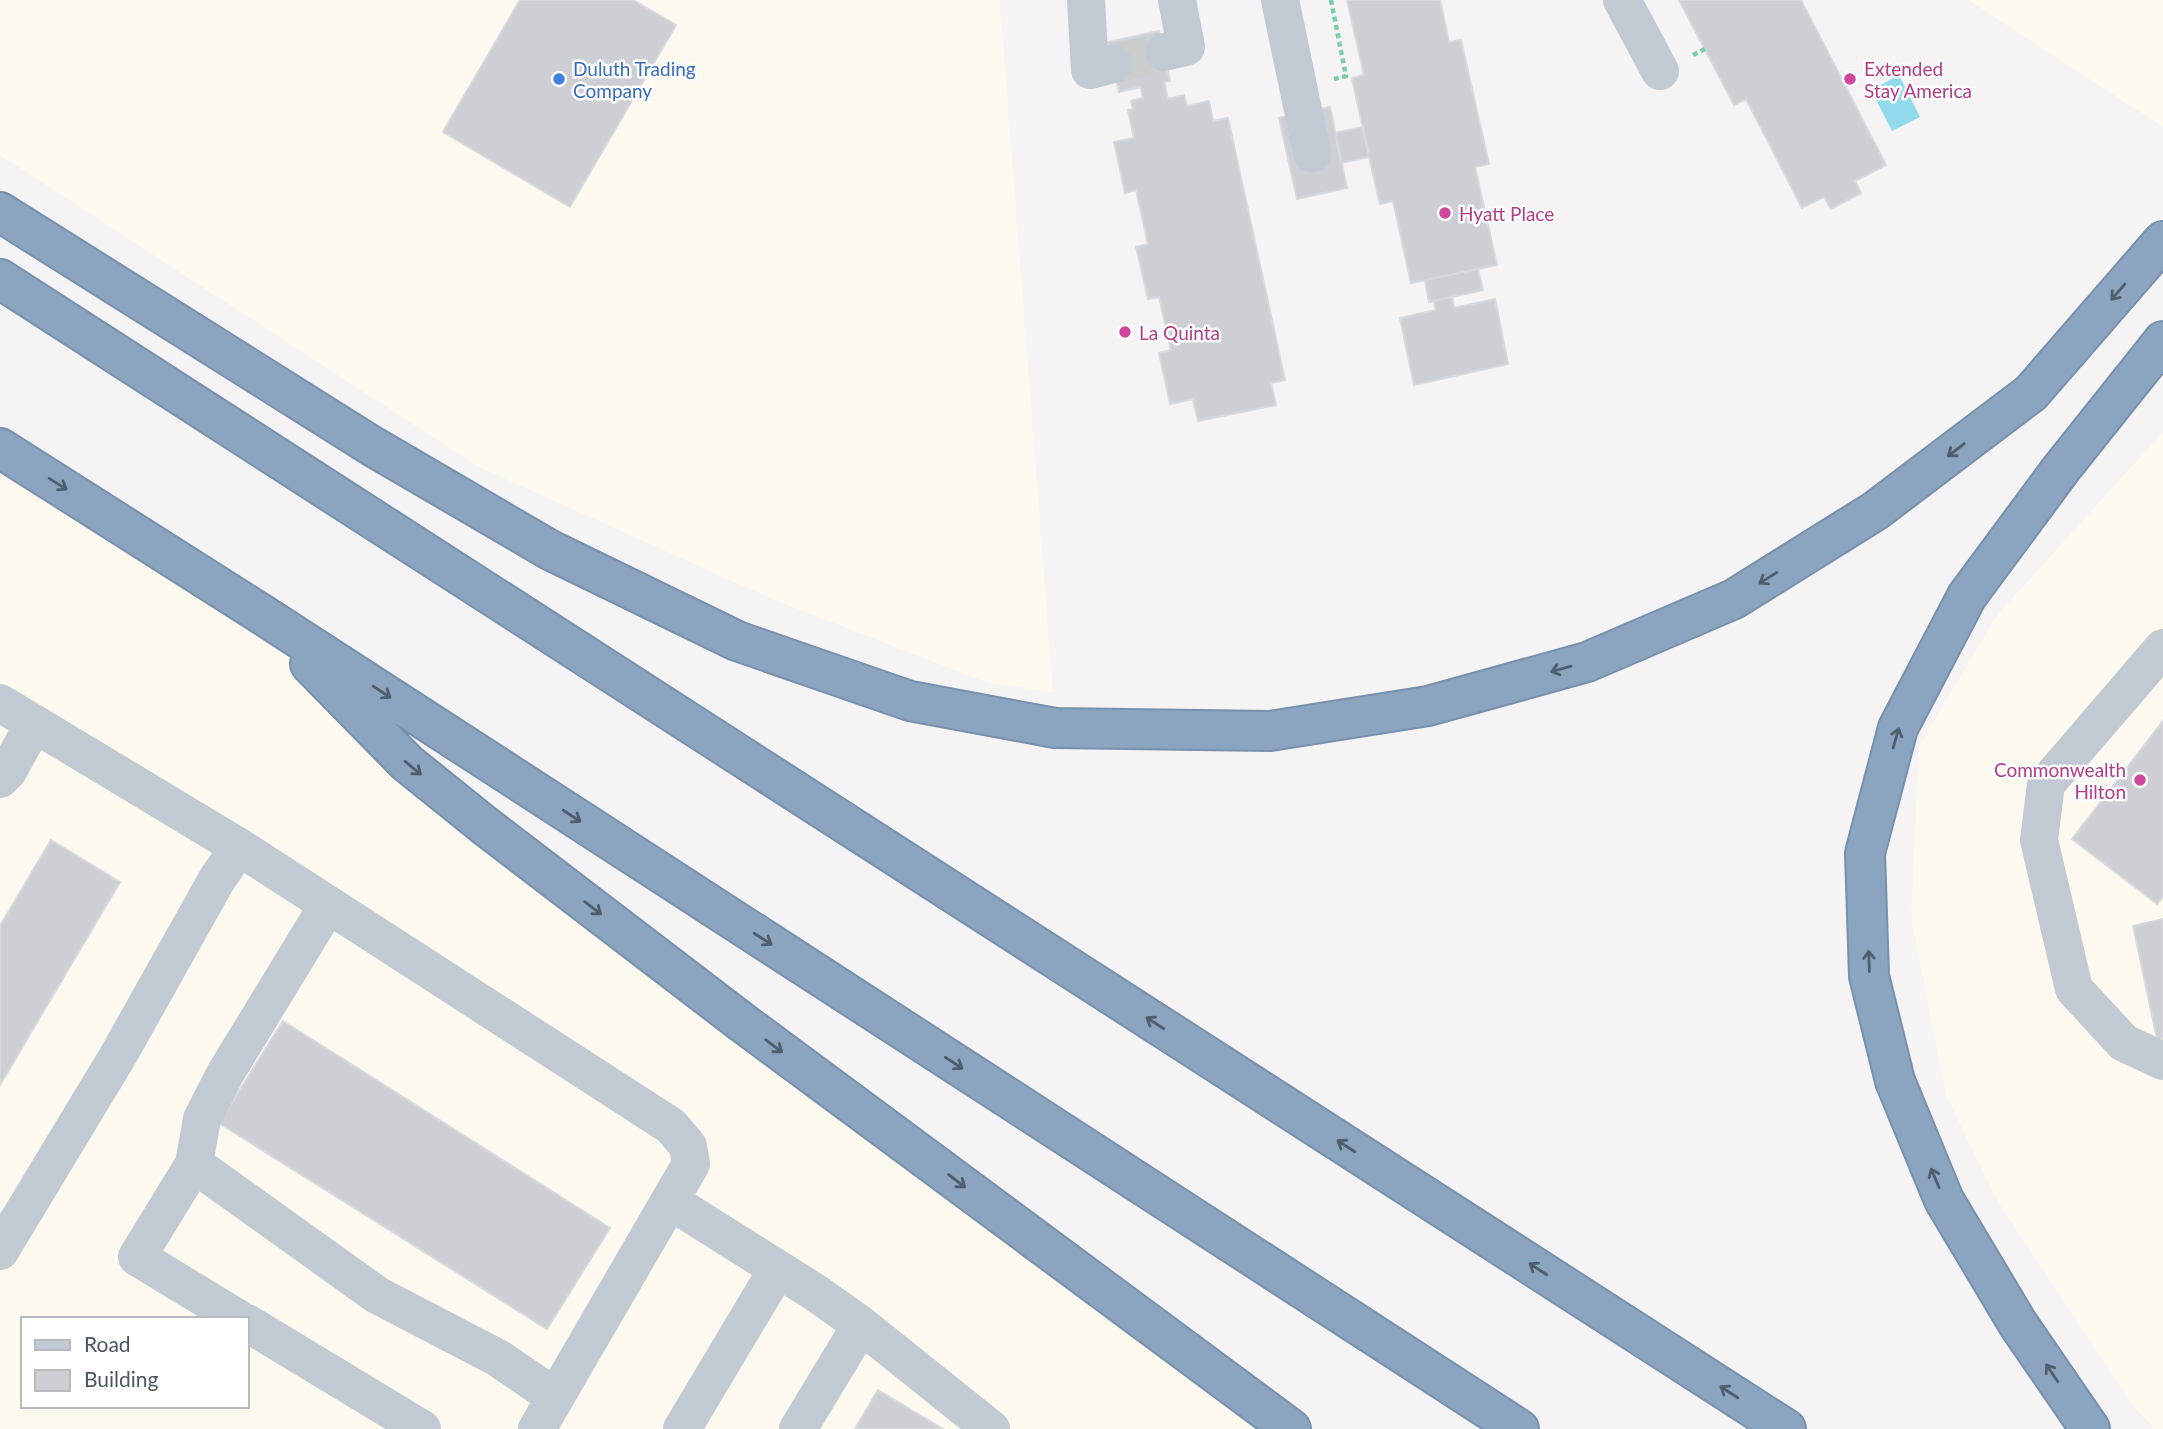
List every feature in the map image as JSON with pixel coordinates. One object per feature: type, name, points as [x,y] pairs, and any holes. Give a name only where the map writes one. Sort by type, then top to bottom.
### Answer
[{"type":"highway","points":[[0,212],[372,446],[551,551],[737,641],[911,701],[1055,728],[1109,729],[1270,731],[1428,706],[1587,662],[1734,599],[1875,512],[2031,393],[2163,241]]},
{"type":"highway","points":[[0,279],[1786,1429]]},
{"type":"highway","points":[[2090,1429],[2018,1324],[1944,1200],[1895,1081],[1869,976],[1865,853],[1898,727],[1967,596],[2061,469],[2163,341]]},
{"type":"highway","points":[[0,448],[263,615],[1519,1429]]},
{"type":"highway","points":[[263,615],[407,763],[484,825],[739,1020],[1291,1429]]},
{"type":"lane","points":[[1086,0],[1090,70],[1113,64]]},
{"type":"lane","points":[[1164,52],[1186,47],[1177,0]]},
{"type":"lane","points":[[1280,0],[1312,153]]},
{"type":"lane","points":[[1622,0],[1660,71]]},
{"type":"lane","points":[[2163,648],[2046,785],[2039,840],[2074,989],[2124,1043],[2163,1061]]},
{"type":"lane","points":[[0,704],[239,847],[671,1126],[688,1146],[691,1164],[546,1413],[498,1358],[377,1295],[194,1164]]},
{"type":"lane","points":[[0,779],[8,771],[34,724]]},
{"type":"lane","points":[[0,1251],[119,1054],[216,881],[239,847]]},
{"type":"lane","points":[[236,1317],[137,1257],[194,1164],[202,1119],[219,1085],[328,905]]},
{"type":"lane","points":[[670,1201],[816,1293],[861,1325],[991,1429]]},
{"type":"lane","points":[[682,1429],[777,1270]]},
{"type":"lane","points":[[248,1324],[422,1429]]},
{"type":"lane","points":[[799,1429],[861,1325]]},
{"type":"shaded area","points":[[0,0],[1000,0],[1053,692],[988,683],[772,599],[477,466],[0,155]]},
{"type":"shaded area","points":[[1968,0],[2163,0],[2163,127]]},
{"type":"shaded area","points":[[2163,432],[2163,1429],[2155,1429],[2133,1406],[1996,1199],[1946,1095],[1911,918],[1919,746],[1997,615]]},
{"type":"shaded area","points":[[0,448],[263,615],[407,763],[1291,1429],[0,1429]]},
{"type":"water","points":[[1899,75],[1920,117],[1892,131],[1871,90]]},
{"type":"building","name":"Duluth Trading Company","points":[[520,0],[633,0],[676,25],[570,207],[443,132]]},
{"type":"building","points":[[1347,0],[1440,0],[1449,42],[1461,40],[1489,164],[1475,167],[1497,265],[1411,283],[1393,201],[1380,204],[1369,157],[1352,78],[1364,75]]},
{"type":"building","points":[[1679,0],[1801,0],[1886,165],[1855,181],[1861,193],[1831,209],[1824,197],[1802,208],[1746,99],[1734,105]]},
{"type":"building","points":[[1159,31],[1170,81],[1164,82],[1168,99],[1184,95],[1187,106],[1209,101],[1213,121],[1228,118],[1285,380],[1271,383],[1276,405],[1198,421],[1193,399],[1170,404],[1159,353],[1171,350],[1159,297],[1148,299],[1136,247],[1148,244],[1136,190],[1125,193],[1114,142],[1134,138],[1128,110],[1133,109],[1131,101],[1143,98],[1141,87],[1119,92],[1108,42]]},
{"type":"building","points":[[1330,107],[1347,188],[1297,199],[1279,118]]},
{"type":"building","points":[[1363,127],[1369,157],[1341,163],[1335,133]]},
{"type":"building","points":[[1478,269],[1483,290],[1429,302],[1425,280]]},
{"type":"building","points":[[1452,297],[1454,308],[1495,299],[1508,364],[1414,385],[1400,318],[1436,310],[1434,301]]},
{"type":"building","name":"Commonwealth Hilton","points":[[2163,721],[2163,897],[2157,904],[2072,839]]},
{"type":"building","points":[[51,840],[120,882],[0,1085],[0,926]]},
{"type":"building","points":[[2163,919],[2163,1038],[2157,1039],[2133,926]]},
{"type":"building","points":[[283,1021],[610,1228],[547,1329],[219,1123]]},
{"type":"building","points":[[878,1390],[943,1429],[855,1429]]},
{"type":"tunnel","points":[[1113,64],[1164,52]]},
{"type":"place","name":"Duluth Trading Company","points":[[559,79]]},
{"type":"place","name":"Extended Stay America","points":[[1850,79]]},
{"type":"place","name":"Hyatt Place","points":[[1445,213]]},
{"type":"place","name":"La Quinta","points":[[1125,332]]},
{"type":"place","name":"Commonwealth Hilton","points":[[2140,780]]}]
